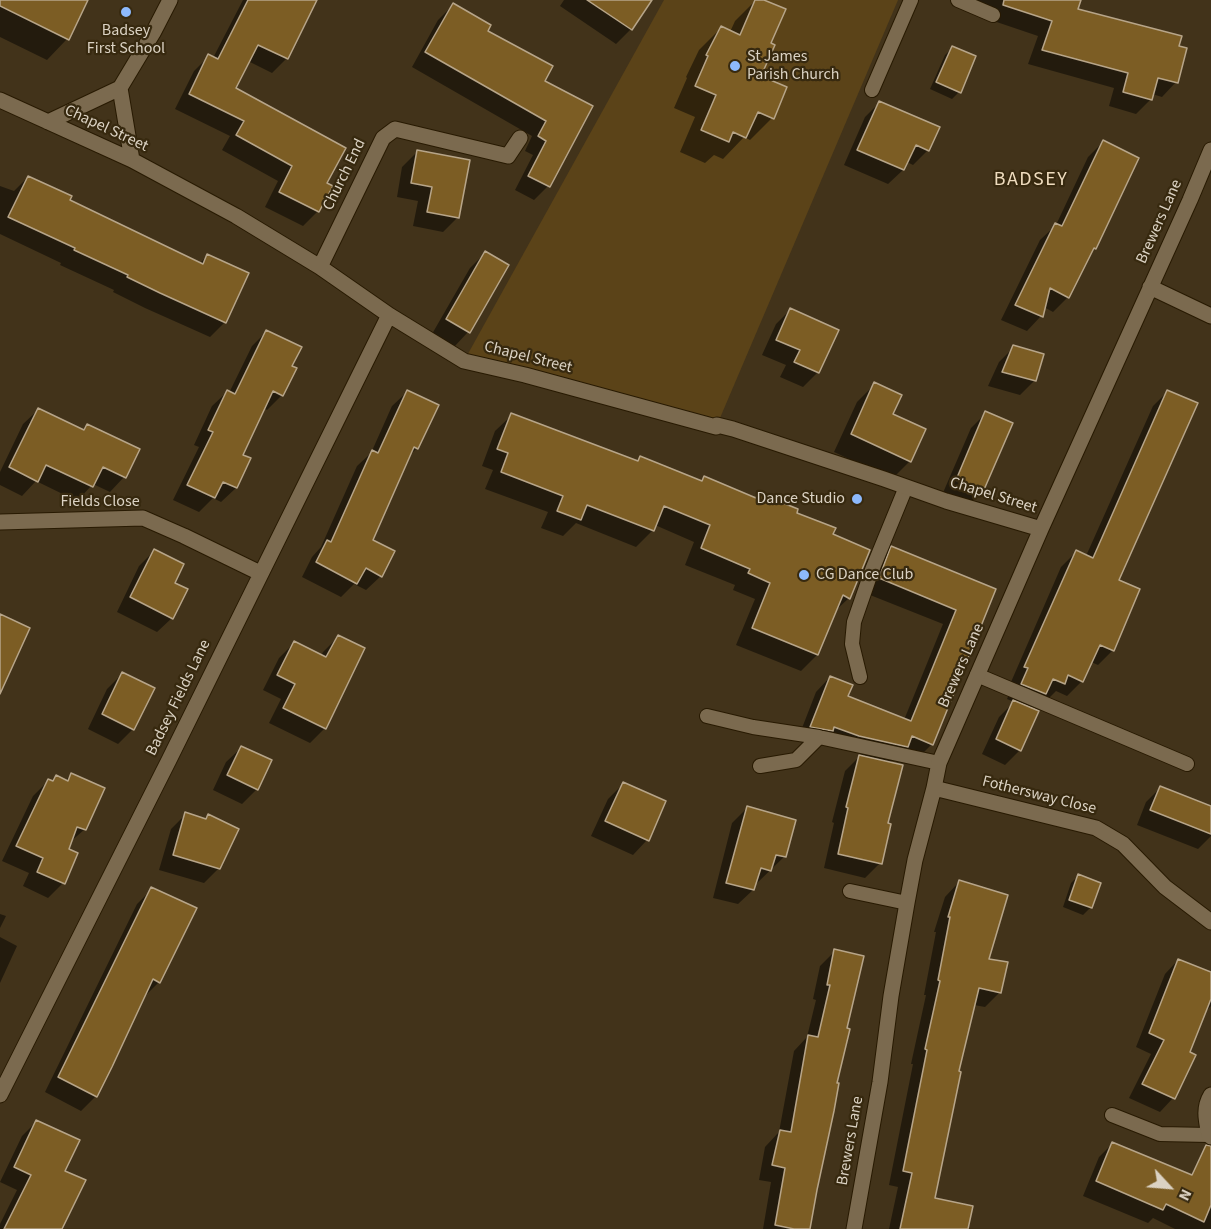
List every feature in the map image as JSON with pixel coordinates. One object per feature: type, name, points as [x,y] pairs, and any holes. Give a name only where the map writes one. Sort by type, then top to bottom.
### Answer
[{"type":"street","points":[[48,122],[120,88],[170,0]]},
{"type":"street","points":[[120,88],[132,160]]},
{"type":"street","name":"Chapel Street","points":[[0,100],[132,160],[236,216],[320,267],[389,315],[464,360],[716,427],[717,425],[725,427],[946,501],[1041,529]]},
{"type":"street","name":"Church End","points":[[320,267],[383,138],[395,129],[508,156],[520,138]]},
{"type":"street","name":"Brewers Lane","points":[[854,1229],[880,1082],[891,996],[907,903],[939,763],[1211,150]]},
{"type":"street","points":[[1150,287],[1211,316]]},
{"type":"street","name":"Badsey Fields Lane","points":[[0,1095],[389,315]]},
{"type":"street","name":"Fields Close","points":[[0,522],[143,519],[260,573]]},
{"type":"street","name":"Fothersway Close","points":[[934,788],[1096,828],[1123,844],[1165,887],[1211,922]]},
{"type":"street","points":[[1210,1136],[1205,1113],[1211,1095]]},
{"type":"lane","points":[[872,90],[911,0]]},
{"type":"lane","points":[[958,0],[993,15]]},
{"type":"lane","points":[[860,676],[852,644],[854,622],[872,570],[906,487]]},
{"type":"lane","points":[[977,675],[1187,764]]},
{"type":"lane","points":[[707,716],[939,763]]},
{"type":"lane","points":[[760,766],[796,760],[819,737]]},
{"type":"lane","points":[[850,891],[907,903]]},
{"type":"lane","points":[[1112,1115],[1160,1134],[1210,1136]]},
{"type":"shaded area","points":[[664,0],[898,0],[717,425],[464,361]]},
{"type":"building","points":[[0,0],[88,0],[69,40],[0,6]]},
{"type":"building","points":[[248,0],[317,0],[288,59],[258,45],[236,88],[346,148],[327,183],[333,186],[319,212],[279,192],[292,166],[236,135],[244,121],[189,94],[208,54],[218,59]]},
{"type":"building","points":[[587,0],[652,0],[632,30]]},
{"type":"building","name":"St James Parish Church","points":[[755,0],[764,0],[786,9],[771,43],[775,45],[761,76],[787,87],[774,119],[758,112],[746,138],[733,132],[729,142],[701,130],[716,95],[695,86],[708,56],[706,55],[721,26],[740,35]]},
{"type":"building","points":[[1004,0],[1081,0],[1078,9],[1182,36],[1179,46],[1187,48],[1178,83],[1158,78],[1152,100],[1123,92],[1128,73],[1042,50],[1052,21],[1003,5]]},
{"type":"building","points":[[453,3],[491,25],[488,31],[553,66],[545,81],[593,106],[550,187],[528,176],[546,141],[538,136],[546,121],[425,52]]},
{"type":"building","points":[[952,46],[976,56],[961,93],[936,82]]},
{"type":"building","points":[[879,101],[940,127],[929,151],[916,145],[904,170],[857,150]]},
{"type":"building","points":[[1103,140],[1139,158],[1096,249],[1094,248],[1069,298],[1050,288],[1043,317],[1015,305],[1055,223],[1062,226]]},
{"type":"building","points":[[417,150],[470,160],[459,218],[427,212],[432,187],[411,183]]},
{"type":"building","points":[[28,176],[72,196],[70,200],[203,264],[207,254],[249,273],[226,323],[127,277],[128,275],[74,250],[75,248],[8,217]]},
{"type":"building","points":[[485,251],[509,265],[470,333],[446,319]]},
{"type":"building","points":[[790,308],[839,330],[819,373],[794,362],[800,350],[776,340]]},
{"type":"building","points":[[266,330],[302,347],[292,366],[297,368],[283,396],[273,391],[243,455],[251,458],[237,488],[223,482],[215,498],[187,485],[213,432],[208,430],[227,390],[235,394]]},
{"type":"building","points":[[1013,345],[1044,354],[1036,381],[1002,372]]},
{"type":"building","points":[[874,382],[902,395],[893,414],[926,429],[911,462],[851,434]]},
{"type":"building","points":[[407,390],[439,405],[418,449],[414,447],[373,540],[395,551],[382,577],[366,568],[357,584],[316,562],[327,540],[331,542],[372,450],[378,453]]},
{"type":"building","points":[[1167,390],[1198,403],[1119,580],[1140,589],[1114,651],[1100,645],[1083,682],[1068,675],[1065,684],[1053,679],[1046,694],[1021,684],[1028,668],[1024,667],[1076,550],[1093,558]]},
{"type":"building","points":[[38,408],[84,430],[87,424],[140,449],[126,478],[103,467],[93,487],[46,465],[38,482],[9,467]]},
{"type":"building","points":[[985,411],[1013,423],[983,492],[956,480]]},
{"type":"building","points":[[511,413],[638,461],[640,456],[702,481],[704,476],[756,498],[758,493],[798,509],[797,513],[836,528],[833,534],[870,550],[850,599],[843,595],[818,655],[752,628],[770,583],[748,573],[750,569],[701,548],[710,525],[664,506],[654,531],[587,505],[581,520],[557,511],[563,496],[501,472],[508,453],[497,449]]},
{"type":"building","points":[[891,546],[996,589],[933,745],[912,736],[908,747],[859,736],[834,727],[833,731],[810,727],[830,676],[853,685],[848,696],[911,721],[956,610],[879,578]]},
{"type":"building","points":[[154,549],[184,564],[175,583],[188,589],[173,619],[130,597]]},
{"type":"building","points":[[0,614],[30,628],[0,694]]},
{"type":"building","points":[[338,635],[365,648],[326,729],[283,708],[295,684],[277,675],[294,641],[326,657]]},
{"type":"building","points":[[122,672],[155,688],[134,730],[102,714]]},
{"type":"building","points":[[1013,700],[1039,711],[1021,751],[996,739]]},
{"type":"building","points":[[241,746],[272,760],[258,790],[227,775]]},
{"type":"building","points":[[859,755],[903,765],[888,823],[891,824],[882,864],[838,854],[848,808],[846,807]]},
{"type":"building","points":[[71,773],[105,788],[86,830],[77,827],[69,849],[78,853],[65,884],[37,872],[43,858],[16,846],[48,779],[53,781],[56,775],[68,781]]},
{"type":"building","points":[[623,782],[666,801],[649,841],[605,821]]},
{"type":"building","points":[[1160,786],[1211,806],[1211,834],[1150,810]]},
{"type":"building","points":[[747,806],[796,820],[786,857],[776,855],[771,871],[761,868],[754,890],[726,883]]},
{"type":"building","points":[[185,812],[206,819],[208,814],[239,829],[220,869],[173,855]]},
{"type":"building","points":[[1078,874],[1101,883],[1092,908],[1069,900]]},
{"type":"building","points":[[959,880],[1008,895],[989,959],[1008,962],[1001,993],[979,988],[959,1071],[961,1072],[935,1198],[973,1206],[968,1229],[900,1229],[912,1173],[903,1171],[940,981],[938,980],[950,917],[948,917]]},
{"type":"building","points":[[151,887],[197,908],[160,983],[153,979],[97,1097],[58,1077]]},
{"type":"building","points":[[834,949],[864,956],[847,1028],[850,1029],[837,1083],[839,1083],[834,1111],[810,1229],[794,1229],[775,1225],[785,1168],[772,1165],[780,1130],[791,1132],[808,1035],[818,1037],[830,985],[827,985]]},
{"type":"building","points":[[1178,959],[1211,972],[1211,999],[1190,1052],[1196,1055],[1175,1099],[1142,1084],[1164,1040],[1149,1033]]},
{"type":"building","points":[[36,1120],[80,1140],[65,1171],[86,1180],[62,1229],[4,1229],[31,1175],[14,1167]]},
{"type":"building","points":[[1112,1142],[1192,1175],[1206,1145],[1211,1146],[1211,1205],[1204,1222],[1166,1204],[1163,1210],[1096,1181]]},
{"type":"place","name":"Badsey First School","points":[[126,12]]},
{"type":"place","name":"St James Parish Church","points":[[735,66]]},
{"type":"place","name":"Dance Studio","points":[[857,499]]},
{"type":"place","name":"CG Dance Club","points":[[804,575]]},
{"type":"district","name":"BADSEY","points":[[1031,181]]}]
